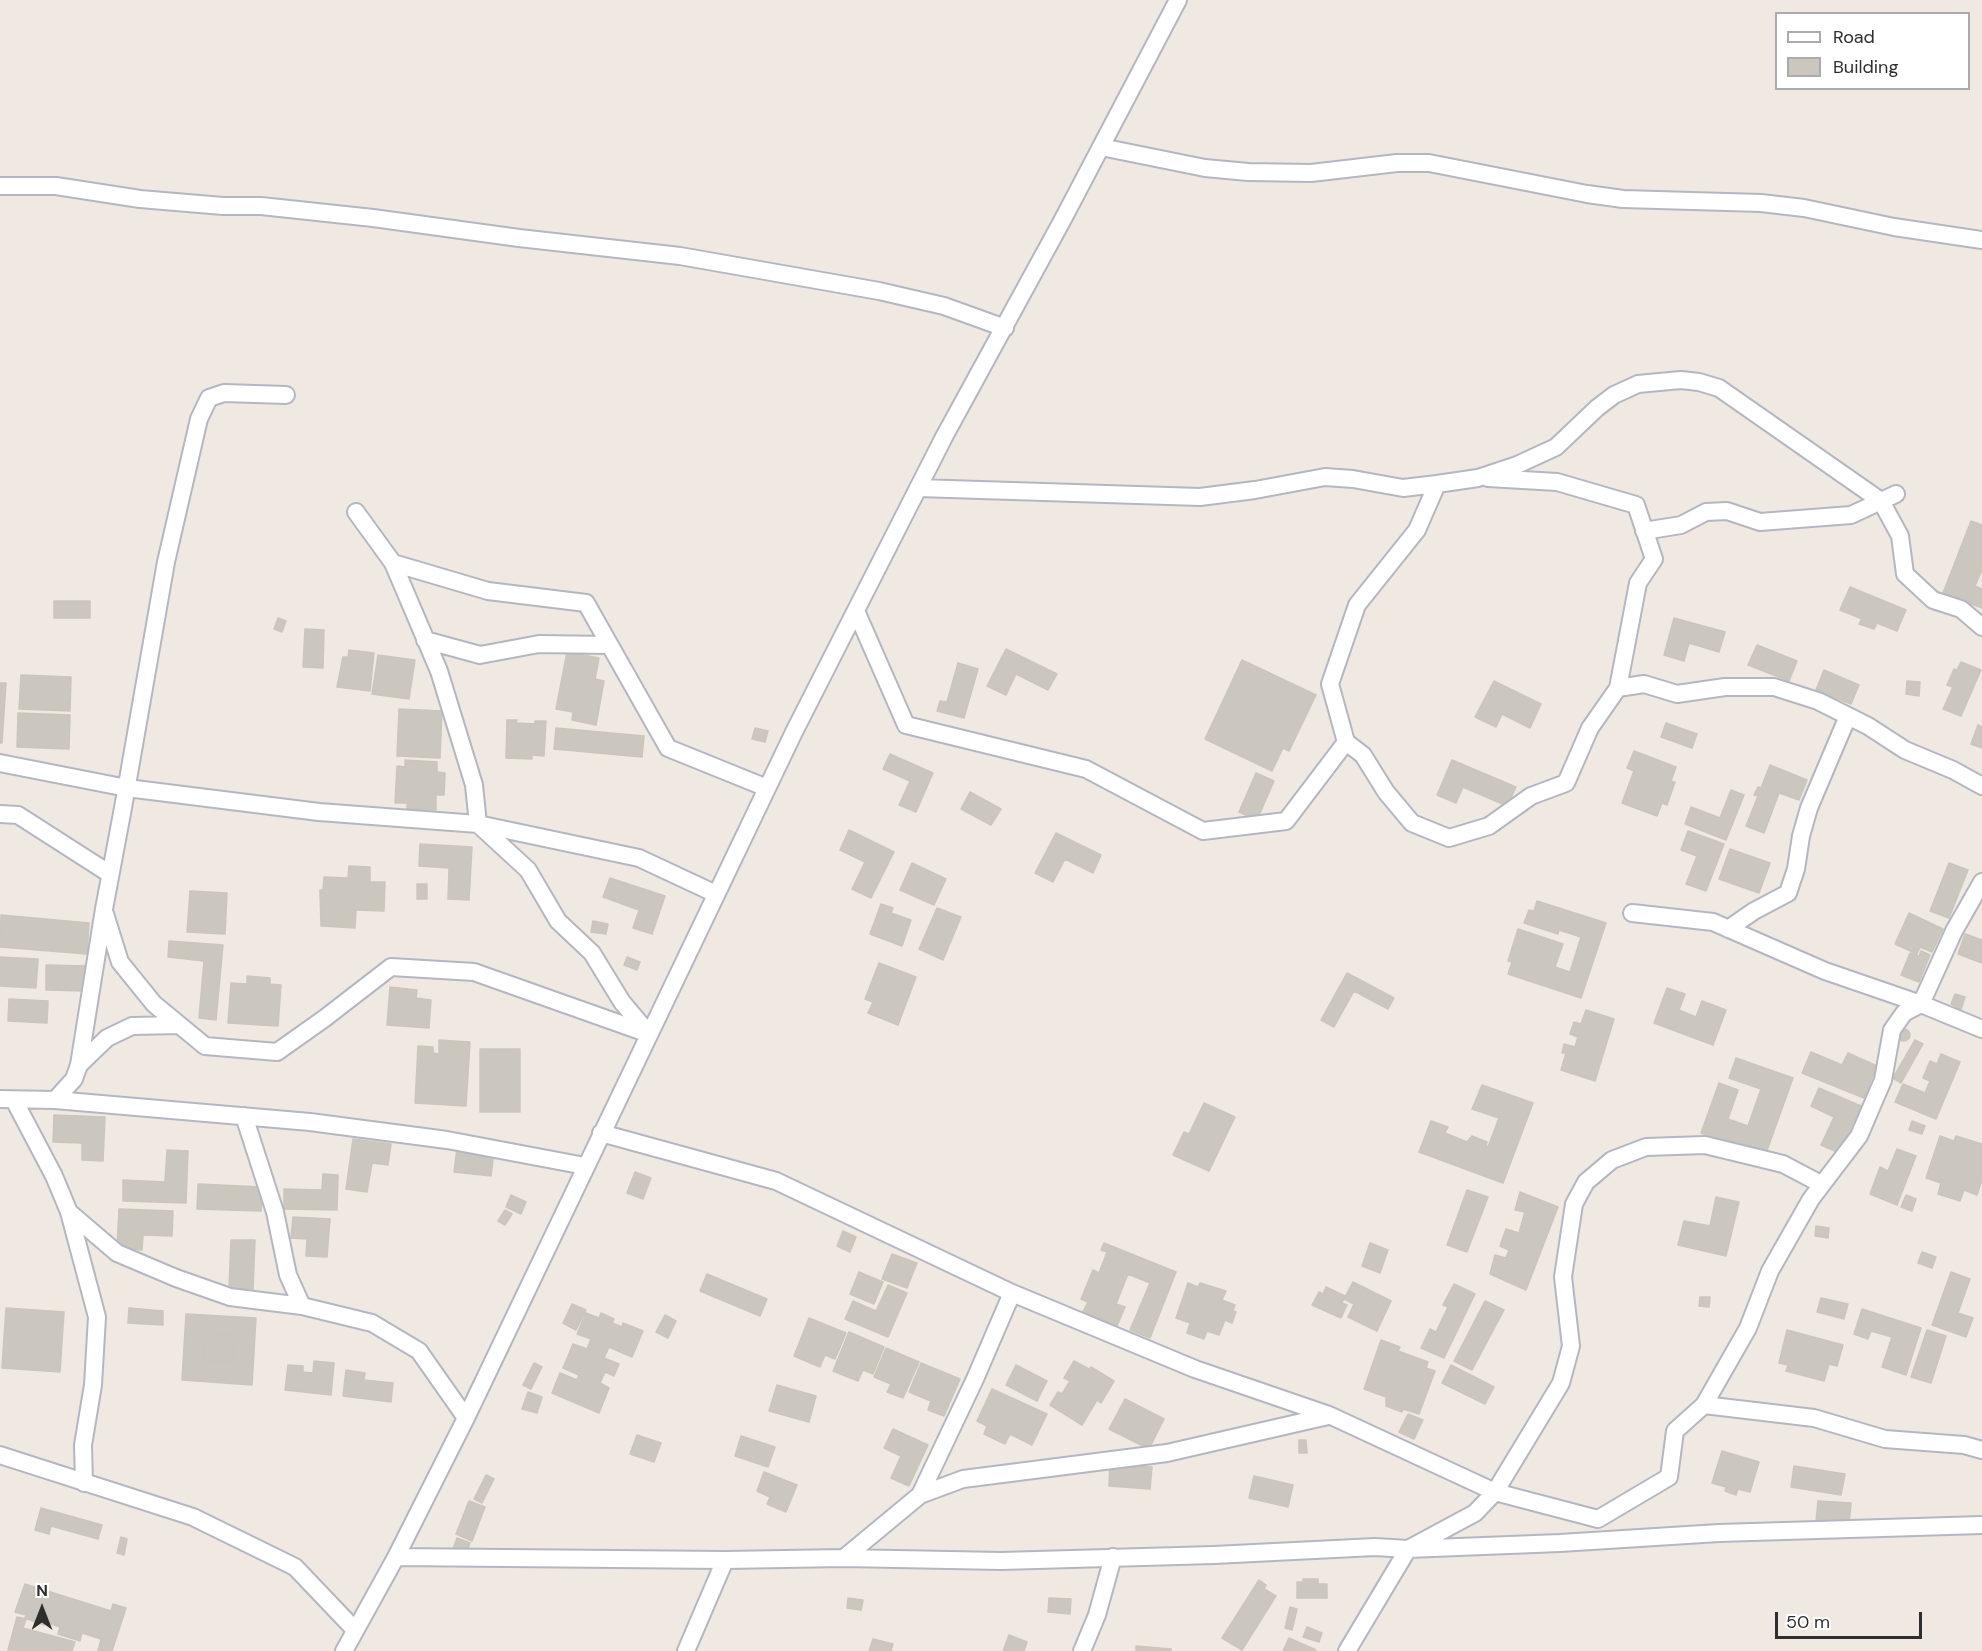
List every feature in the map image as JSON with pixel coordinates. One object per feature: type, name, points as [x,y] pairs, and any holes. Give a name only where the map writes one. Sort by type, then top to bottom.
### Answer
[{"type":"street","points":[[344,1651],[396,1557],[466,1418],[794,732],[944,436],[1005,328],[1178,0]]},
{"type":"street","points":[[1101,147],[1205,168],[1248,172],[1311,173],[1397,163],[1429,163],[1587,194],[1623,199],[1761,203],[1804,208],[1894,227],[1982,240]]},
{"type":"street","points":[[0,186],[56,186],[140,199],[223,206],[261,206],[680,256],[879,291],[944,306],[1005,328]]},
{"type":"street","points":[[918,488],[1200,497],[1325,477],[1353,479],[1402,488],[1437,484],[1478,478],[1517,465],[1556,447],[1597,408],[1614,395],[1638,384],[1681,380],[1699,382],[1719,388],[1888,498],[1900,536],[1905,574],[1934,600],[1961,609],[1982,627]]},
{"type":"street","points":[[55,1100],[74,1079],[79,1065],[110,874],[166,562],[200,419],[209,398],[224,393],[286,395]]},
{"type":"street","points":[[1437,484],[1417,530],[1358,605],[1330,684],[1346,742],[1363,755],[1386,792],[1412,823],[1449,838],[1489,826],[1531,796],[1566,783],[1590,728],[1618,688],[1638,583],[1654,559],[1636,505],[1557,482],[1478,478]]},
{"type":"street","points":[[1644,531],[1681,525],[1706,512],[1727,511],[1760,522],[1851,515],[1888,498]]},
{"type":"street","points":[[356,512],[393,563],[438,671],[474,785],[478,824],[528,870],[558,921],[592,953],[621,1002],[649,1034]]},
{"type":"street","points":[[393,563],[488,591],[586,603],[668,748],[767,788]]},
{"type":"street","points":[[856,611],[906,725],[1086,769],[1203,831],[1286,821],[1346,742]]},
{"type":"street","points":[[425,640],[480,655],[539,644],[609,645]]},
{"type":"street","points":[[1618,688],[1644,684],[1677,694],[1725,687],[1774,687],[1818,701],[1868,726],[1905,750],[1953,770],[1982,786]]},
{"type":"street","points":[[1728,929],[1754,911],[1788,893],[1809,808],[1848,716]]},
{"type":"street","points":[[0,763],[127,788],[319,812],[478,824],[639,858],[716,894]]},
{"type":"street","points":[[0,814],[18,815],[110,874]]},
{"type":"street","points":[[602,1133],[776,1181],[1012,1293],[1195,1369],[1329,1415],[1495,1492],[1598,1519],[1669,1477],[1675,1431],[1704,1405],[1748,1328],[1770,1270],[1821,1184],[1859,1136],[1882,1080],[1892,1030],[1904,1013],[1921,1004],[1954,931],[1982,882]]},
{"type":"street","points":[[104,909],[120,962],[154,1004],[205,1046],[277,1052],[326,1018],[391,967],[474,972],[649,1034]]},
{"type":"street","points":[[1632,913],[1713,922],[1825,971],[1921,1004],[1982,1029]]},
{"type":"street","points":[[79,1065],[107,1038],[132,1026],[179,1024]]},
{"type":"street","points":[[7,1100],[55,1100],[310,1122],[447,1140],[585,1166]]},
{"type":"street","points":[[7,1100],[54,1176],[69,1212],[97,1317],[93,1385],[84,1445],[84,1483]]},
{"type":"street","points":[[244,1116],[275,1212],[288,1275],[302,1306]]},
{"type":"street","points":[[1347,1651],[1408,1549],[1475,1513],[1495,1492],[1561,1383],[1571,1346],[1563,1277],[1574,1204],[1586,1182],[1612,1160],[1646,1147],[1705,1145],[1784,1164],[1821,1184]]},
{"type":"street","points":[[69,1212],[117,1253],[176,1278],[230,1297],[302,1306],[372,1323],[419,1352],[466,1418]]},
{"type":"street","points":[[920,1495],[975,1379],[1012,1293]]},
{"type":"street","points":[[1704,1405],[1814,1418],[1886,1439],[1964,1445],[1982,1450]]},
{"type":"street","points":[[844,1558],[920,1495],[963,1479],[1167,1453],[1329,1415]]},
{"type":"street","points":[[0,1455],[193,1517],[295,1567],[355,1630]]},
{"type":"street","points":[[396,1557],[725,1560],[844,1558],[1002,1561],[1214,1555],[1375,1546],[1408,1549],[1560,1543],[1719,1533],[1982,1525]]},
{"type":"street","points":[[1082,1651],[1097,1615],[1113,1557]]},
{"type":"street","points":[[686,1651],[725,1560]]},
{"type":"building","points":[[1971,521],[1982,525],[1982,570],[1975,586],[1982,589],[1982,608],[1943,593]]},
{"type":"building","points":[[1850,587],[1906,610],[1897,631],[1877,623],[1874,629],[1859,624],[1862,619],[1840,610]]},
{"type":"building","points":[[54,601],[90,601],[90,618],[54,618]]},
{"type":"building","points":[[278,618],[286,621],[282,632],[274,629]]},
{"type":"building","points":[[1674,618],[1725,632],[1719,652],[1689,643],[1684,661],[1664,655]]},
{"type":"building","points":[[305,629],[324,630],[323,668],[303,667]]},
{"type":"building","points":[[1757,645],[1797,661],[1789,681],[1748,665]]},
{"type":"building","points":[[1006,649],[1057,674],[1048,690],[1016,674],[1006,695],[987,686]]},
{"type":"building","points":[[349,650],[374,653],[370,691],[337,687],[343,657],[348,657]]},
{"type":"building","points":[[567,652],[599,658],[595,679],[604,681],[596,725],[572,720],[573,712],[556,709]]},
{"type":"building","points":[[378,655],[415,660],[409,699],[372,694]]},
{"type":"building","points":[[1242,660],[1316,695],[1289,751],[1283,748],[1272,771],[1205,739]]},
{"type":"building","points":[[1961,662],[1981,670],[1961,716],[1943,709],[1953,687],[1947,685],[1954,669],[1957,670]]},
{"type":"building","points":[[958,663],[978,669],[964,718],[937,711],[940,701],[947,702]]},
{"type":"building","points":[[1824,670],[1859,685],[1851,704],[1816,690]]},
{"type":"building","points":[[21,675],[71,677],[70,711],[19,709]]},
{"type":"building","points":[[1494,681],[1541,704],[1530,728],[1502,714],[1496,727],[1475,717]]},
{"type":"building","points":[[1907,681],[1920,682],[1919,696],[1906,694]]},
{"type":"building","points":[[0,683],[6,683],[2,743],[0,743]]},
{"type":"building","points":[[399,709],[442,711],[440,758],[397,756]]},
{"type":"building","points":[[18,713],[70,715],[69,749],[17,747]]},
{"type":"building","points":[[507,720],[535,724],[535,721],[546,721],[544,756],[532,755],[532,759],[506,758]]},
{"type":"building","points":[[1666,723],[1697,734],[1692,748],[1661,737]]},
{"type":"building","points":[[1978,725],[1982,727],[1982,748],[1971,744]]},
{"type":"building","points":[[556,728],[644,736],[642,757],[554,749]]},
{"type":"building","points":[[755,728],[768,731],[765,742],[752,739]]},
{"type":"building","points":[[1634,751],[1676,767],[1671,781],[1675,782],[1667,805],[1662,803],[1657,816],[1622,803],[1634,771],[1627,768]]},
{"type":"building","points":[[890,754],[933,773],[916,812],[899,805],[910,781],[883,769]]},
{"type":"building","points":[[405,760],[437,762],[437,772],[445,773],[444,795],[436,795],[436,810],[407,809],[407,803],[395,803],[397,766],[405,767]]},
{"type":"building","points":[[1452,760],[1516,787],[1507,806],[1463,787],[1456,803],[1437,795]]},
{"type":"building","points":[[1770,765],[1807,780],[1799,800],[1779,793],[1764,833],[1746,826],[1758,796],[1754,795],[1758,787],[1761,788]]},
{"type":"building","points":[[1256,773],[1274,781],[1257,820],[1239,812]]},
{"type":"building","points":[[1731,790],[1744,795],[1726,840],[1685,824],[1691,807],[1720,818]]},
{"type":"building","points":[[970,792],[1001,809],[991,825],[961,809]]},
{"type":"building","points":[[849,830],[894,852],[871,898],[852,889],[865,862],[840,850]]},
{"type":"building","points":[[1688,831],[1724,844],[1706,891],[1686,884],[1697,856],[1681,850]]},
{"type":"building","points":[[1056,833],[1101,855],[1093,873],[1065,859],[1053,882],[1035,873]]},
{"type":"building","points":[[420,844],[472,847],[469,900],[448,899],[449,868],[419,866]]},
{"type":"building","points":[[1730,849],[1770,863],[1759,893],[1719,879]]},
{"type":"building","points":[[912,863],[946,879],[934,905],[900,890]]},
{"type":"building","points":[[1949,863],[1968,870],[1949,918],[1930,911]]},
{"type":"building","points":[[349,866],[370,867],[370,882],[385,882],[384,911],[356,910],[355,928],[321,926],[320,890],[323,890],[324,877],[348,878]]},
{"type":"building","points":[[610,878],[665,896],[652,934],[633,928],[639,910],[603,897]]},
{"type":"building","points":[[417,884],[427,884],[427,899],[417,899]]},
{"type":"building","points":[[190,891],[227,893],[225,934],[187,932]]},
{"type":"building","points":[[1537,901],[1606,923],[1581,998],[1508,974],[1512,962],[1508,961],[1518,929],[1563,944],[1555,967],[1570,972],[1581,937],[1559,930],[1558,934],[1524,923],[1529,910],[1534,911]]},
{"type":"building","points":[[881,904],[893,908],[891,913],[911,920],[902,946],[870,934]]},
{"type":"building","points":[[937,908],[961,917],[943,960],[919,949]]},
{"type":"building","points":[[1909,913],[1943,929],[1932,952],[1920,947],[1917,954],[1895,944]]},
{"type":"building","points":[[1,915],[89,923],[87,954],[0,947]]},
{"type":"building","points":[[593,921],[608,924],[606,934],[591,932]]},
{"type":"building","points":[[1965,934],[1982,940],[1982,963],[1958,954]]},
{"type":"building","points":[[169,941],[223,945],[216,1020],[199,1018],[204,961],[168,957]]},
{"type":"building","points":[[1921,951],[1930,955],[1919,982],[1901,975],[1910,953],[1919,956]]},
{"type":"building","points":[[0,957],[38,959],[36,988],[0,986]]},
{"type":"building","points":[[627,957],[640,962],[637,970],[624,965]]},
{"type":"building","points":[[879,963],[916,977],[898,1025],[868,1013],[873,1002],[865,999]]},
{"type":"building","points":[[46,965],[87,966],[86,991],[46,990]]},
{"type":"building","points":[[1347,973],[1394,998],[1388,1009],[1354,991],[1334,1027],[1321,1020]]},
{"type":"building","points":[[247,976],[270,978],[270,984],[281,985],[278,1026],[228,1023],[231,983],[247,984]]},
{"type":"building","points":[[390,987],[417,990],[416,998],[431,1000],[429,1028],[387,1025]]},
{"type":"building","points":[[1667,988],[1685,994],[1679,1010],[1696,1017],[1702,1001],[1726,1010],[1713,1045],[1654,1023]]},
{"type":"building","points":[[1955,994],[1965,997],[1960,1013],[1953,1011],[1955,1006],[1951,1004]]},
{"type":"building","points":[[9,999],[48,1001],[47,1023],[8,1021]]},
{"type":"building","points":[[1586,1010],[1614,1019],[1595,1081],[1561,1070],[1566,1053],[1562,1053],[1564,1044],[1575,1047],[1578,1037],[1570,1034],[1574,1022],[1581,1024]]},
{"type":"building","points":[[1906,1029],[1910,1035],[1906,1041],[1902,1041],[1898,1033]]},
{"type":"building","points":[[439,1040],[470,1042],[466,1106],[415,1103],[418,1046],[433,1047],[433,1053],[439,1054]]},
{"type":"building","points":[[1915,1040],[1923,1044],[1901,1083],[1893,1078]]},
{"type":"building","points":[[480,1049],[520,1049],[520,1112],[480,1112]]},
{"type":"building","points":[[1811,1052],[1842,1065],[1848,1053],[1877,1066],[1864,1098],[1802,1073]]},
{"type":"building","points":[[1941,1054],[1960,1062],[1936,1119],[1895,1102],[1903,1084],[1925,1093],[1930,1081],[1923,1078],[1930,1061],[1937,1064]]},
{"type":"building","points":[[1736,1058],[1793,1078],[1765,1156],[1701,1133],[1719,1083],[1738,1090],[1728,1119],[1748,1126],[1761,1089],[1729,1078]]},
{"type":"building","points":[[1482,1085],[1533,1103],[1503,1183],[1419,1152],[1431,1121],[1448,1127],[1445,1133],[1467,1142],[1472,1136],[1487,1142],[1488,1147],[1499,1118],[1472,1109]]},
{"type":"building","points":[[1819,1088],[1861,1106],[1839,1153],[1821,1145],[1834,1117],[1811,1106]]},
{"type":"building","points":[[1204,1103],[1235,1117],[1209,1171],[1173,1155],[1184,1132],[1189,1134]]},
{"type":"building","points":[[54,1115],[105,1117],[103,1161],[82,1160],[82,1143],[53,1142]]},
{"type":"building","points":[[1912,1121],[1925,1126],[1922,1134],[1909,1130]]},
{"type":"building","points":[[1940,1136],[1954,1141],[1956,1136],[1982,1144],[1982,1180],[1977,1195],[1964,1190],[1960,1201],[1938,1194],[1941,1183],[1926,1178]]},
{"type":"building","points":[[353,1139],[391,1144],[388,1165],[372,1163],[367,1192],[346,1189]]},
{"type":"building","points":[[457,1148],[494,1152],[491,1176],[454,1172]]},
{"type":"building","points":[[1897,1149],[1916,1156],[1897,1205],[1870,1194],[1880,1167],[1888,1171]]},
{"type":"building","points":[[167,1150],[188,1151],[186,1203],[123,1201],[123,1180],[165,1182]]},
{"type":"building","points":[[635,1172],[651,1178],[643,1199],[627,1193]]},
{"type":"building","points":[[323,1174],[338,1175],[337,1210],[284,1209],[284,1189],[322,1190]]},
{"type":"building","points":[[198,1184],[262,1187],[261,1211],[197,1209]]},
{"type":"building","points":[[1467,1190],[1488,1197],[1467,1252],[1447,1245]]},
{"type":"building","points":[[1520,1192],[1558,1207],[1526,1290],[1490,1274],[1495,1255],[1506,1258],[1509,1250],[1500,1246],[1506,1229],[1519,1233],[1525,1212],[1515,1210]]},
{"type":"building","points":[[511,1195],[526,1202],[521,1214],[506,1207]]},
{"type":"building","points":[[1906,1195],[1916,1199],[1912,1211],[1901,1207]]},
{"type":"building","points":[[1716,1197],[1739,1202],[1726,1256],[1678,1245],[1684,1221],[1710,1226]]},
{"type":"building","points":[[119,1209],[173,1211],[172,1236],[143,1235],[142,1250],[117,1248]]},
{"type":"building","points":[[505,1210],[512,1214],[505,1225],[498,1221]]},
{"type":"building","points":[[293,1217],[330,1219],[327,1257],[306,1256],[307,1239],[291,1238]]},
{"type":"building","points":[[1816,1226],[1829,1228],[1828,1238],[1815,1236]]},
{"type":"building","points":[[843,1231],[856,1237],[850,1252],[837,1246]]},
{"type":"building","points":[[231,1240],[255,1240],[253,1289],[229,1288]]},
{"type":"building","points":[[1104,1243],[1176,1272],[1150,1338],[1130,1330],[1150,1283],[1128,1274],[1116,1304],[1125,1307],[1117,1326],[1083,1312],[1088,1302],[1081,1299],[1093,1270],[1099,1273],[1107,1252],[1101,1250]]},
{"type":"building","points":[[1370,1243],[1388,1250],[1380,1273],[1362,1266]]},
{"type":"building","points":[[1922,1252],[1936,1257],[1932,1268],[1918,1263]]},
{"type":"building","points":[[892,1254],[917,1263],[907,1288],[882,1279]]},
{"type":"building","points":[[859,1272],[883,1282],[874,1304],[850,1294]]},
{"type":"building","points":[[1951,1272],[1970,1279],[1958,1313],[1973,1318],[1966,1337],[1932,1325]]},
{"type":"building","points":[[707,1274],[767,1299],[760,1316],[700,1291]]},
{"type":"building","points":[[1353,1282],[1391,1301],[1377,1331],[1348,1317],[1354,1304],[1344,1299]]},
{"type":"building","points":[[1188,1283],[1198,1287],[1200,1283],[1226,1291],[1222,1300],[1235,1305],[1233,1311],[1236,1312],[1232,1323],[1225,1320],[1219,1335],[1207,1331],[1204,1339],[1187,1333],[1190,1323],[1176,1318]]},
{"type":"building","points":[[1454,1284],[1475,1294],[1444,1358],[1421,1348],[1430,1329],[1436,1332],[1448,1307],[1443,1305]]},
{"type":"building","points":[[888,1285],[907,1293],[888,1337],[845,1319],[853,1301],[876,1311]]},
{"type":"building","points":[[1326,1287],[1345,1296],[1342,1303],[1347,1305],[1341,1318],[1312,1305],[1319,1292],[1323,1294]]},
{"type":"building","points":[[1700,1297],[1710,1297],[1709,1307],[1699,1306]]},
{"type":"building","points":[[1821,1298],[1848,1304],[1844,1319],[1817,1312]]},
{"type":"building","points":[[1485,1301],[1504,1310],[1472,1370],[1454,1361]]},
{"type":"building","points":[[572,1304],[586,1310],[576,1330],[563,1323]]},
{"type":"building","points":[[6,1308],[64,1312],[60,1372],[2,1368]]},
{"type":"building","points":[[129,1308],[163,1311],[163,1325],[128,1323]]},
{"type":"building","points":[[1862,1309],[1921,1328],[1906,1375],[1882,1367],[1892,1337],[1871,1331],[1868,1339],[1854,1334]]},
{"type":"building","points":[[586,1313],[599,1318],[601,1313],[614,1319],[612,1323],[622,1327],[623,1323],[643,1331],[632,1357],[609,1347],[604,1358],[619,1364],[614,1376],[605,1372],[600,1383],[609,1388],[599,1413],[552,1393],[560,1373],[577,1380],[579,1375],[563,1368],[573,1344],[587,1349],[591,1339],[577,1334]]},
{"type":"building","points":[[186,1314],[256,1318],[252,1385],[182,1380]],"holes":[[[206,1333],[235,1335],[233,1362],[204,1360]]]},
{"type":"building","points":[[665,1315],[676,1321],[668,1338],[656,1332]]},
{"type":"building","points":[[809,1318],[846,1333],[835,1359],[825,1355],[820,1367],[794,1356]]},
{"type":"building","points":[[1787,1330],[1843,1345],[1837,1366],[1829,1364],[1824,1381],[1786,1371],[1788,1365],[1779,1363]]},
{"type":"building","points":[[1927,1330],[1946,1336],[1931,1383],[1911,1377]]},
{"type":"building","points":[[849,1332],[884,1347],[873,1374],[863,1370],[858,1381],[833,1371]]},
{"type":"building","points":[[206,1333],[235,1335],[233,1362],[204,1360]]},
{"type":"building","points":[[1381,1340],[1400,1347],[1398,1351],[1428,1362],[1426,1368],[1435,1371],[1419,1414],[1403,1409],[1402,1412],[1386,1406],[1386,1397],[1364,1389]]},
{"type":"building","points":[[886,1348],[919,1362],[903,1398],[887,1392],[891,1384],[874,1377]]},
{"type":"building","points":[[314,1361],[334,1363],[331,1395],[285,1390],[288,1365],[303,1366],[303,1372],[313,1373]]},
{"type":"building","points":[[1074,1361],[1089,1369],[1091,1367],[1114,1381],[1101,1403],[1097,1400],[1082,1425],[1050,1405],[1058,1392],[1062,1394],[1070,1381],[1064,1378]]},
{"type":"building","points":[[534,1363],[542,1367],[531,1389],[523,1385]]},
{"type":"building","points":[[921,1363],[960,1379],[944,1416],[928,1410],[931,1401],[909,1392]]},
{"type":"building","points":[[1016,1365],[1047,1381],[1037,1401],[1006,1385]]},
{"type":"building","points":[[1451,1365],[1494,1387],[1485,1404],[1442,1383]]},
{"type":"building","points":[[346,1370],[365,1373],[364,1380],[393,1383],[391,1402],[343,1396]]},
{"type":"building","points":[[777,1385],[816,1396],[809,1422],[769,1411]]},
{"type":"building","points":[[992,1389],[1047,1414],[1032,1445],[1010,1434],[1005,1444],[984,1434],[987,1426],[977,1421]]},
{"type":"building","points":[[528,1392],[542,1397],[537,1413],[522,1409]]},
{"type":"building","points":[[1125,1399],[1164,1419],[1149,1449],[1109,1429]]},
{"type":"building","points":[[1408,1414],[1423,1420],[1414,1439],[1399,1432]]},
{"type":"building","points":[[893,1429],[928,1445],[909,1486],[891,1478],[901,1456],[884,1448]]},
{"type":"building","points":[[637,1435],[661,1443],[654,1462],[630,1454]]},
{"type":"building","points":[[741,1436],[775,1447],[768,1467],[735,1456]]},
{"type":"building","points":[[1299,1440],[1306,1440],[1307,1453],[1299,1453]]},
{"type":"building","points":[[1722,1451],[1759,1462],[1750,1492],[1738,1489],[1736,1495],[1725,1491],[1726,1487],[1712,1483]]},
{"type":"building","points":[[1110,1464],[1152,1467],[1150,1489],[1109,1486]]},
{"type":"building","points":[[1794,1466],[1845,1474],[1841,1495],[1791,1487]]},
{"type":"building","points":[[764,1472],[797,1485],[786,1512],[767,1504],[770,1497],[757,1491]]},
{"type":"building","points":[[486,1475],[494,1479],[482,1503],[474,1499]]},
{"type":"building","points":[[1254,1476],[1293,1485],[1288,1507],[1249,1498]]},
{"type":"building","points":[[469,1501],[485,1507],[472,1541],[456,1534]]},
{"type":"building","points":[[1818,1501],[1851,1503],[1849,1525],[1816,1522]]},
{"type":"building","points":[[41,1508],[102,1525],[98,1539],[51,1526],[49,1534],[35,1530]]},
{"type":"building","points":[[121,1537],[127,1539],[124,1555],[117,1553]]},
{"type":"building","points":[[457,1538],[470,1543],[466,1553],[453,1549]]},
{"type":"building","points":[[1303,1579],[1318,1579],[1318,1584],[1327,1584],[1327,1598],[1297,1598],[1297,1582],[1303,1582]]},
{"type":"building","points":[[1259,1580],[1266,1585],[1264,1589],[1276,1596],[1242,1650],[1222,1638]]},
{"type":"building","points":[[25,1584],[111,1611],[113,1604],[126,1608],[112,1651],[98,1651],[101,1639],[82,1633],[80,1641],[58,1634],[60,1627],[45,1622],[44,1625],[15,1612]]},
{"type":"building","points":[[848,1598],[863,1600],[861,1610],[847,1608]]},
{"type":"building","points":[[1049,1598],[1071,1599],[1070,1614],[1048,1612]]},
{"type":"building","points":[[1290,1607],[1297,1609],[1292,1630],[1285,1628]]},
{"type":"building","points":[[17,1617],[26,1619],[23,1628],[75,1642],[72,1651],[8,1650]]},
{"type":"building","points":[[1307,1627],[1322,1633],[1319,1642],[1303,1637]]},
{"type":"building","points":[[1009,1635],[1027,1642],[1024,1651],[1003,1651]]},
{"type":"building","points":[[1289,1638],[1316,1650],[1283,1651]]},
{"type":"building","points":[[873,1639],[893,1644],[891,1651],[869,1651]]},
{"type":"building","points":[[1136,1646],[1171,1649],[1171,1651],[1136,1651]]}]
